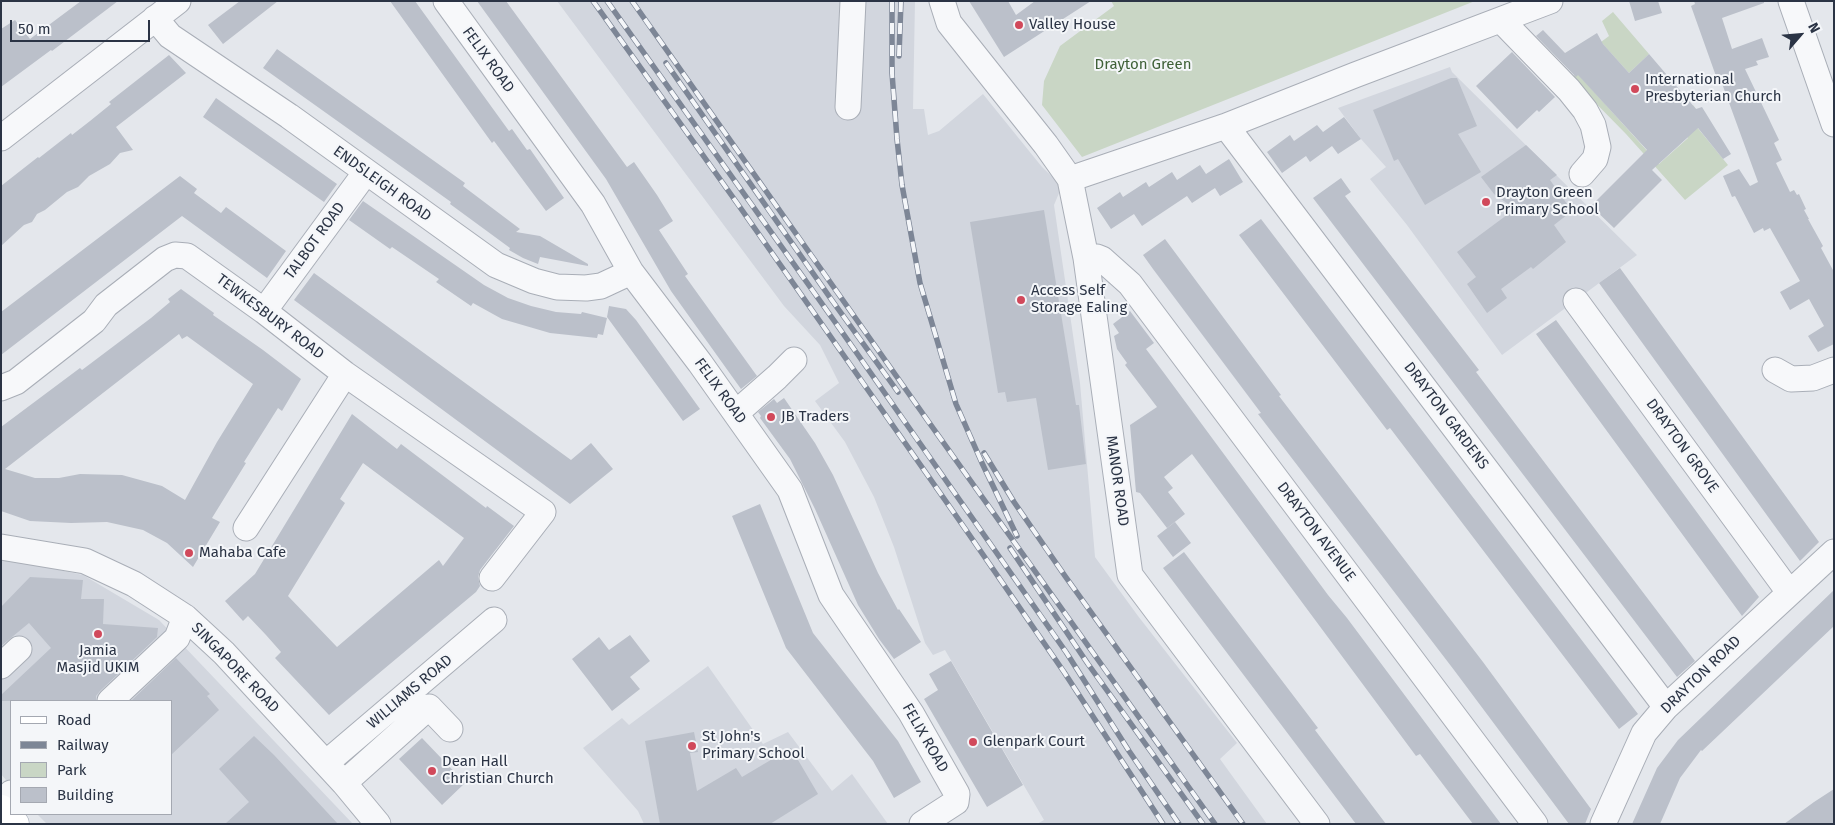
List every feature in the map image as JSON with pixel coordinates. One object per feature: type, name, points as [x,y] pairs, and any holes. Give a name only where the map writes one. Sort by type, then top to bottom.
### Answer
[{"type":"main road","points":[[1,809],[15,824]]},
{"type":"street","points":[[1,138],[178,1]]},
{"type":"street","name":"FELIX ROAD","points":[[446,1],[593,204],[631,272],[736,413],[790,490],[831,595],[911,713],[957,794],[956,802],[922,824]]},
{"type":"street","points":[[848,107],[853,1]]},
{"type":"street","name":"MANOR ROAD","points":[[942,1],[949,23],[1010,98],[1070,180],[1075,195],[1086,258],[1130,575],[1316,824]]},
{"type":"street","points":[[1070,180],[1226,126],[1550,1]]},
{"type":"street","points":[[1790,1],[1834,124]]},
{"type":"street","name":"ENDSLEIGH ROAD","points":[[155,18],[170,36],[289,116],[496,265],[558,287],[586,288],[601,286],[631,272]]},
{"type":"street","points":[[1501,20],[1586,110],[1597,137],[1595,158],[1582,174]]},
{"type":"street","name":"DRAYTON GARDENS","points":[[1226,126],[1666,707]]},
{"type":"street","name":"TALBOT ROAD","points":[[264,311],[366,172]]},
{"type":"street","name":"TEWKESBURY ROAD","points":[[1,388],[16,382],[94,321],[106,305],[165,259],[175,255],[188,256],[264,311],[345,374],[543,512],[492,578]]},
{"type":"street","name":"DRAYTON AVENUE","points":[[1086,258],[1097,257],[1102,259],[1130,284],[1536,824]]},
{"type":"street","name":"DRAYTON GROVE","points":[[1576,301],[1789,592]]},
{"type":"street","points":[[736,413],[794,360]]},
{"type":"street","points":[[1775,370],[1791,379],[1813,378],[1834,370]]},
{"type":"street","points":[[246,528],[345,374]]},
{"type":"street","name":"SINGAPORE ROAD","points":[[1,547],[85,561],[134,584],[185,617],[224,653],[326,763],[378,824]]},
{"type":"street","name":"DRAYTON ROAD","points":[[1603,824],[1644,733],[1666,707],[1834,552]]},
{"type":"street","points":[[111,700],[177,638],[185,617]]},
{"type":"street","name":"WILLIAMS ROAD","points":[[326,763],[494,620]]},
{"type":"street","points":[[344,783],[429,707],[450,729]]},
{"type":"shaded area","points":[[557,1],[915,1],[913,109],[924,109],[928,135],[939,131],[983,94],[1042,167],[1062,186],[1054,205],[1080,383],[1095,557],[1138,616],[1237,743],[1220,759],[1267,824],[1037,824],[1044,820],[945,650],[933,655],[925,643],[894,547],[874,497],[845,442],[815,401],[839,383],[820,345],[784,306]]},
{"type":"shaded area","name":"Drayton Green Primary School","points":[[1450,67],[1452,72],[1637,255],[1502,355],[1407,225],[1370,179],[1386,167],[1361,139],[1338,108]]},
{"type":"shaded area","points":[[1,558],[83,575],[159,620],[353,824],[47,824],[38,815],[172,815],[172,700],[10,700],[10,785],[1,774]]},
{"type":"shaded area","name":"St John's Primary School","points":[[708,666],[763,744],[788,732],[832,791],[852,774],[888,824],[644,824],[638,811],[583,748],[622,718],[629,725]]},
{"type":"green space","name":"Drayton Green","points":[[1111,1],[1475,1],[1082,157],[1042,105],[1044,81],[1060,46],[1114,6]]},
{"type":"green space","points":[[1613,12],[1649,54],[1629,73],[1601,42],[1609,36],[1602,21]]},
{"type":"green space","points":[[1577,73],[1659,164],[1688,138],[1675,122],[1693,105],[1696,109],[1687,115],[1728,165],[1685,200],[1626,134],[1571,78]]},
{"type":"building","points":[[81,1],[118,1],[1,87],[1,29],[15,20],[30,39]]},
{"type":"building","points":[[240,1],[278,1],[223,44],[208,25]]},
{"type":"building","points":[[390,1],[415,1],[509,131],[512,129],[527,150],[530,149],[564,198],[546,211],[494,141],[492,143]]},
{"type":"building","points":[[477,1],[506,1],[627,167],[634,162],[657,195],[673,221],[659,230],[688,274],[685,276],[757,376],[741,389],[671,291],[606,179]]},
{"type":"building","name":"Valley House","points":[[969,1],[1008,1],[1016,15],[1035,1],[1091,1],[1004,57]]},
{"type":"building","points":[[1629,1],[1658,1],[1662,13],[1635,21]]},
{"type":"building","points":[[1694,1],[1764,1],[1764,3],[1722,18],[1732,49],[1762,38],[1769,57],[1756,61],[1758,65],[1745,69],[1779,140],[1774,143],[1782,160],[1776,163],[1790,192],[1794,190],[1797,195],[1799,194],[1806,209],[1804,210],[1808,219],[1823,246],[1821,248],[1834,272],[1834,344],[1818,352],[1808,336],[1824,326],[1809,299],[1790,310],[1780,292],[1800,281],[1770,228],[1764,231],[1763,228],[1754,233],[1735,196],[1732,197],[1723,176],[1739,169],[1750,186],[1758,182],[1720,78],[1717,79],[1691,6],[1695,4]]},
{"type":"building","name":"International Presbyterian Church","points":[[1543,30],[1565,53],[1597,33],[1603,44],[1629,73],[1649,54],[1696,109],[1702,107],[1731,154],[1723,159],[1698,128],[1652,170],[1662,180],[1614,228],[1591,206],[1647,150],[1578,75],[1576,77],[1536,36]]},
{"type":"building","points":[[277,49],[465,183],[463,186],[520,229],[516,232],[540,236],[588,264],[588,266],[540,257],[538,264],[509,250],[510,248],[450,204],[451,202],[263,68]]},
{"type":"building","points":[[1512,52],[1555,97],[1539,112],[1537,110],[1517,129],[1476,86]]},
{"type":"building","points":[[169,55],[186,73],[116,127],[133,150],[120,153],[110,164],[89,176],[78,187],[67,192],[45,210],[37,214],[32,222],[24,225],[1,246],[1,186],[38,157],[90,121],[111,104],[109,102]]},
{"type":"building","points":[[1451,78],[1457,78],[1477,126],[1458,134],[1481,172],[1425,205],[1398,159],[1394,161],[1373,110]]},
{"type":"building","points":[[216,98],[337,184],[324,202],[203,117]]},
{"type":"building","points":[[1344,117],[1361,139],[1338,154],[1332,146],[1310,162],[1306,156],[1282,173],[1267,152],[1290,135],[1294,141],[1317,125],[1323,132]]},
{"type":"building","points":[[1526,145],[1557,175],[1550,180],[1572,211],[1554,225],[1566,242],[1533,269],[1531,267],[1501,289],[1507,298],[1487,313],[1467,284],[1476,277],[1457,252],[1515,209],[1494,194],[1481,177]]},
{"type":"building","points":[[1229,159],[1243,182],[1220,196],[1215,188],[1192,203],[1187,196],[1142,226],[1134,214],[1111,229],[1097,208],[1120,192],[1123,197],[1146,182],[1149,187],[1172,172],[1177,180],[1200,165],[1206,174]]},
{"type":"building","points":[[180,176],[197,189],[194,193],[221,213],[226,207],[286,251],[267,278],[182,216],[1,355],[1,312]]},
{"type":"building","points":[[1341,178],[1351,192],[1345,196],[1479,370],[1476,372],[1695,661],[1677,677],[1313,198]]},
{"type":"building","points":[[363,201],[484,285],[508,298],[556,312],[581,314],[582,312],[607,318],[603,335],[598,334],[597,338],[550,333],[502,319],[473,303],[471,306],[436,282],[439,279],[392,247],[390,249],[349,220]]},
{"type":"building","name":"Access Self Storage Ealing","points":[[1044,210],[1076,405],[1079,405],[1086,464],[1048,470],[1036,398],[1007,402],[1005,392],[998,393],[970,222]]},
{"type":"building","points":[[1261,219],[1638,714],[1619,729],[1390,428],[1387,430],[1239,235]]},
{"type":"building","points":[[1165,239],[1281,395],[1279,396],[1483,662],[1591,809],[1585,824],[1569,824],[1258,414],[1261,413],[1153,269],[1143,255]]},
{"type":"building","points":[[1620,268],[1819,542],[1800,561],[1599,283]]},
{"type":"building","points":[[314,273],[571,460],[591,443],[613,469],[570,504],[294,300]]},
{"type":"building","points":[[181,289],[214,313],[213,315],[301,379],[282,411],[278,408],[244,462],[246,463],[212,518],[220,522],[193,567],[167,543],[143,530],[107,522],[30,521],[1,511],[1,427],[80,368],[82,370],[151,318],[170,302],[168,299]],"holes":[[[179,334],[182,339],[187,336],[253,384],[217,442],[185,500],[162,486],[122,475],[80,474],[59,478],[35,478],[5,469]]]},
{"type":"building","points":[[609,306],[626,309],[636,320],[700,409],[683,421],[607,317]]},
{"type":"building","points":[[1130,311],[1154,343],[1146,349],[1501,824],[1473,824],[1420,754],[1416,756],[1192,454],[1164,477],[1173,488],[1168,492],[1185,514],[1167,528],[1140,493],[1136,492],[1130,425],[1157,407],[1125,365],[1127,363],[1117,349],[1114,336],[1119,333],[1113,324]]},
{"type":"building","points":[[1556,320],[1759,597],[1742,616],[1536,334]]},
{"type":"building","points":[[784,398],[815,443],[833,475],[878,573],[898,610],[921,642],[894,659],[858,605],[815,509],[790,459],[760,418],[761,416],[758,412],[774,399],[777,403]]},
{"type":"building","points":[[352,414],[397,449],[401,444],[486,508],[487,506],[514,526],[480,570],[478,577],[480,586],[476,592],[329,715],[275,658],[281,652],[266,635],[248,616],[243,621],[225,601],[255,574]],"holes":[[[363,463],[464,538],[443,566],[439,560],[337,647],[288,596],[345,503],[340,499]]]},
{"type":"building","points":[[760,504],[813,633],[898,741],[921,782],[894,798],[873,761],[786,648],[732,516]]},
{"type":"building","points":[[1175,522],[1191,543],[1173,557],[1157,536]]},
{"type":"building","points":[[1184,552],[1318,728],[1315,730],[1386,824],[1356,824],[1163,568]]},
{"type":"building","name":"Jamia Masjid UKIM","points":[[30,577],[83,580],[81,599],[104,599],[103,624],[158,628],[157,637],[100,691],[96,696],[96,700],[1,701],[1,695],[51,648],[29,623],[1,646],[1,607]]},
{"type":"building","points":[[1834,590],[1834,626],[1701,750],[1680,778],[1660,824],[1632,824],[1657,768],[1678,740]]},
{"type":"building","points":[[630,635],[650,661],[630,677],[640,689],[612,711],[572,659],[599,637],[609,650]]},
{"type":"building","points":[[176,658],[210,694],[207,696],[219,710],[172,754],[172,700],[132,700]]},
{"type":"building","name":"Glenpark Court","points":[[951,661],[1023,785],[987,807],[924,699],[938,690],[929,674]]},
{"type":"building","points":[[694,732],[698,752],[690,753],[697,791],[736,768],[742,777],[791,748],[818,794],[770,824],[660,824],[645,741]]},
{"type":"building","points":[[254,736],[338,824],[225,824],[249,802],[219,769]]},
{"type":"building","name":"Dean Hall Christian Church","points":[[422,738],[465,783],[442,805],[399,759]]},
{"type":"building","points":[[1834,789],[1834,824],[1784,824],[1814,802]]},
{"type":"railway","points":[[593,1],[966,530],[1064,672],[1163,824]]},
{"type":"railway","points":[[607,1],[1066,652],[1129,751],[1179,824]]},
{"type":"railway","points":[[632,1],[1215,824]]},
{"type":"railway","points":[[892,1],[892,73],[897,139],[902,185],[920,283],[956,404],[1017,536]]},
{"type":"railway","points":[[899,56],[901,1]]},
{"type":"railway","points":[[666,63],[898,392]]},
{"type":"railway","points":[[984,453],[1014,502],[1065,576],[1243,824]]},
{"type":"railway","points":[[1010,548],[1088,664],[1203,824]]},
{"type":"place","name":"Valley House","points":[[1019,25]]},
{"type":"place","name":"International Presbyterian Church","points":[[1635,89]]},
{"type":"place","name":"Drayton Green Primary School","points":[[1486,202]]},
{"type":"place","name":"Access Self Storage Ealing","points":[[1021,300]]},
{"type":"place","name":"JB Traders","points":[[771,417]]},
{"type":"place","name":"Mahaba Cafe","points":[[189,553]]},
{"type":"place","name":"Jamia Masjid UKIM","points":[[98,634]]},
{"type":"place","name":"Glenpark Court","points":[[973,742]]},
{"type":"place","name":"St John's Primary School","points":[[692,746]]},
{"type":"place","name":"Dean Hall Christian Church","points":[[432,771]]}]
